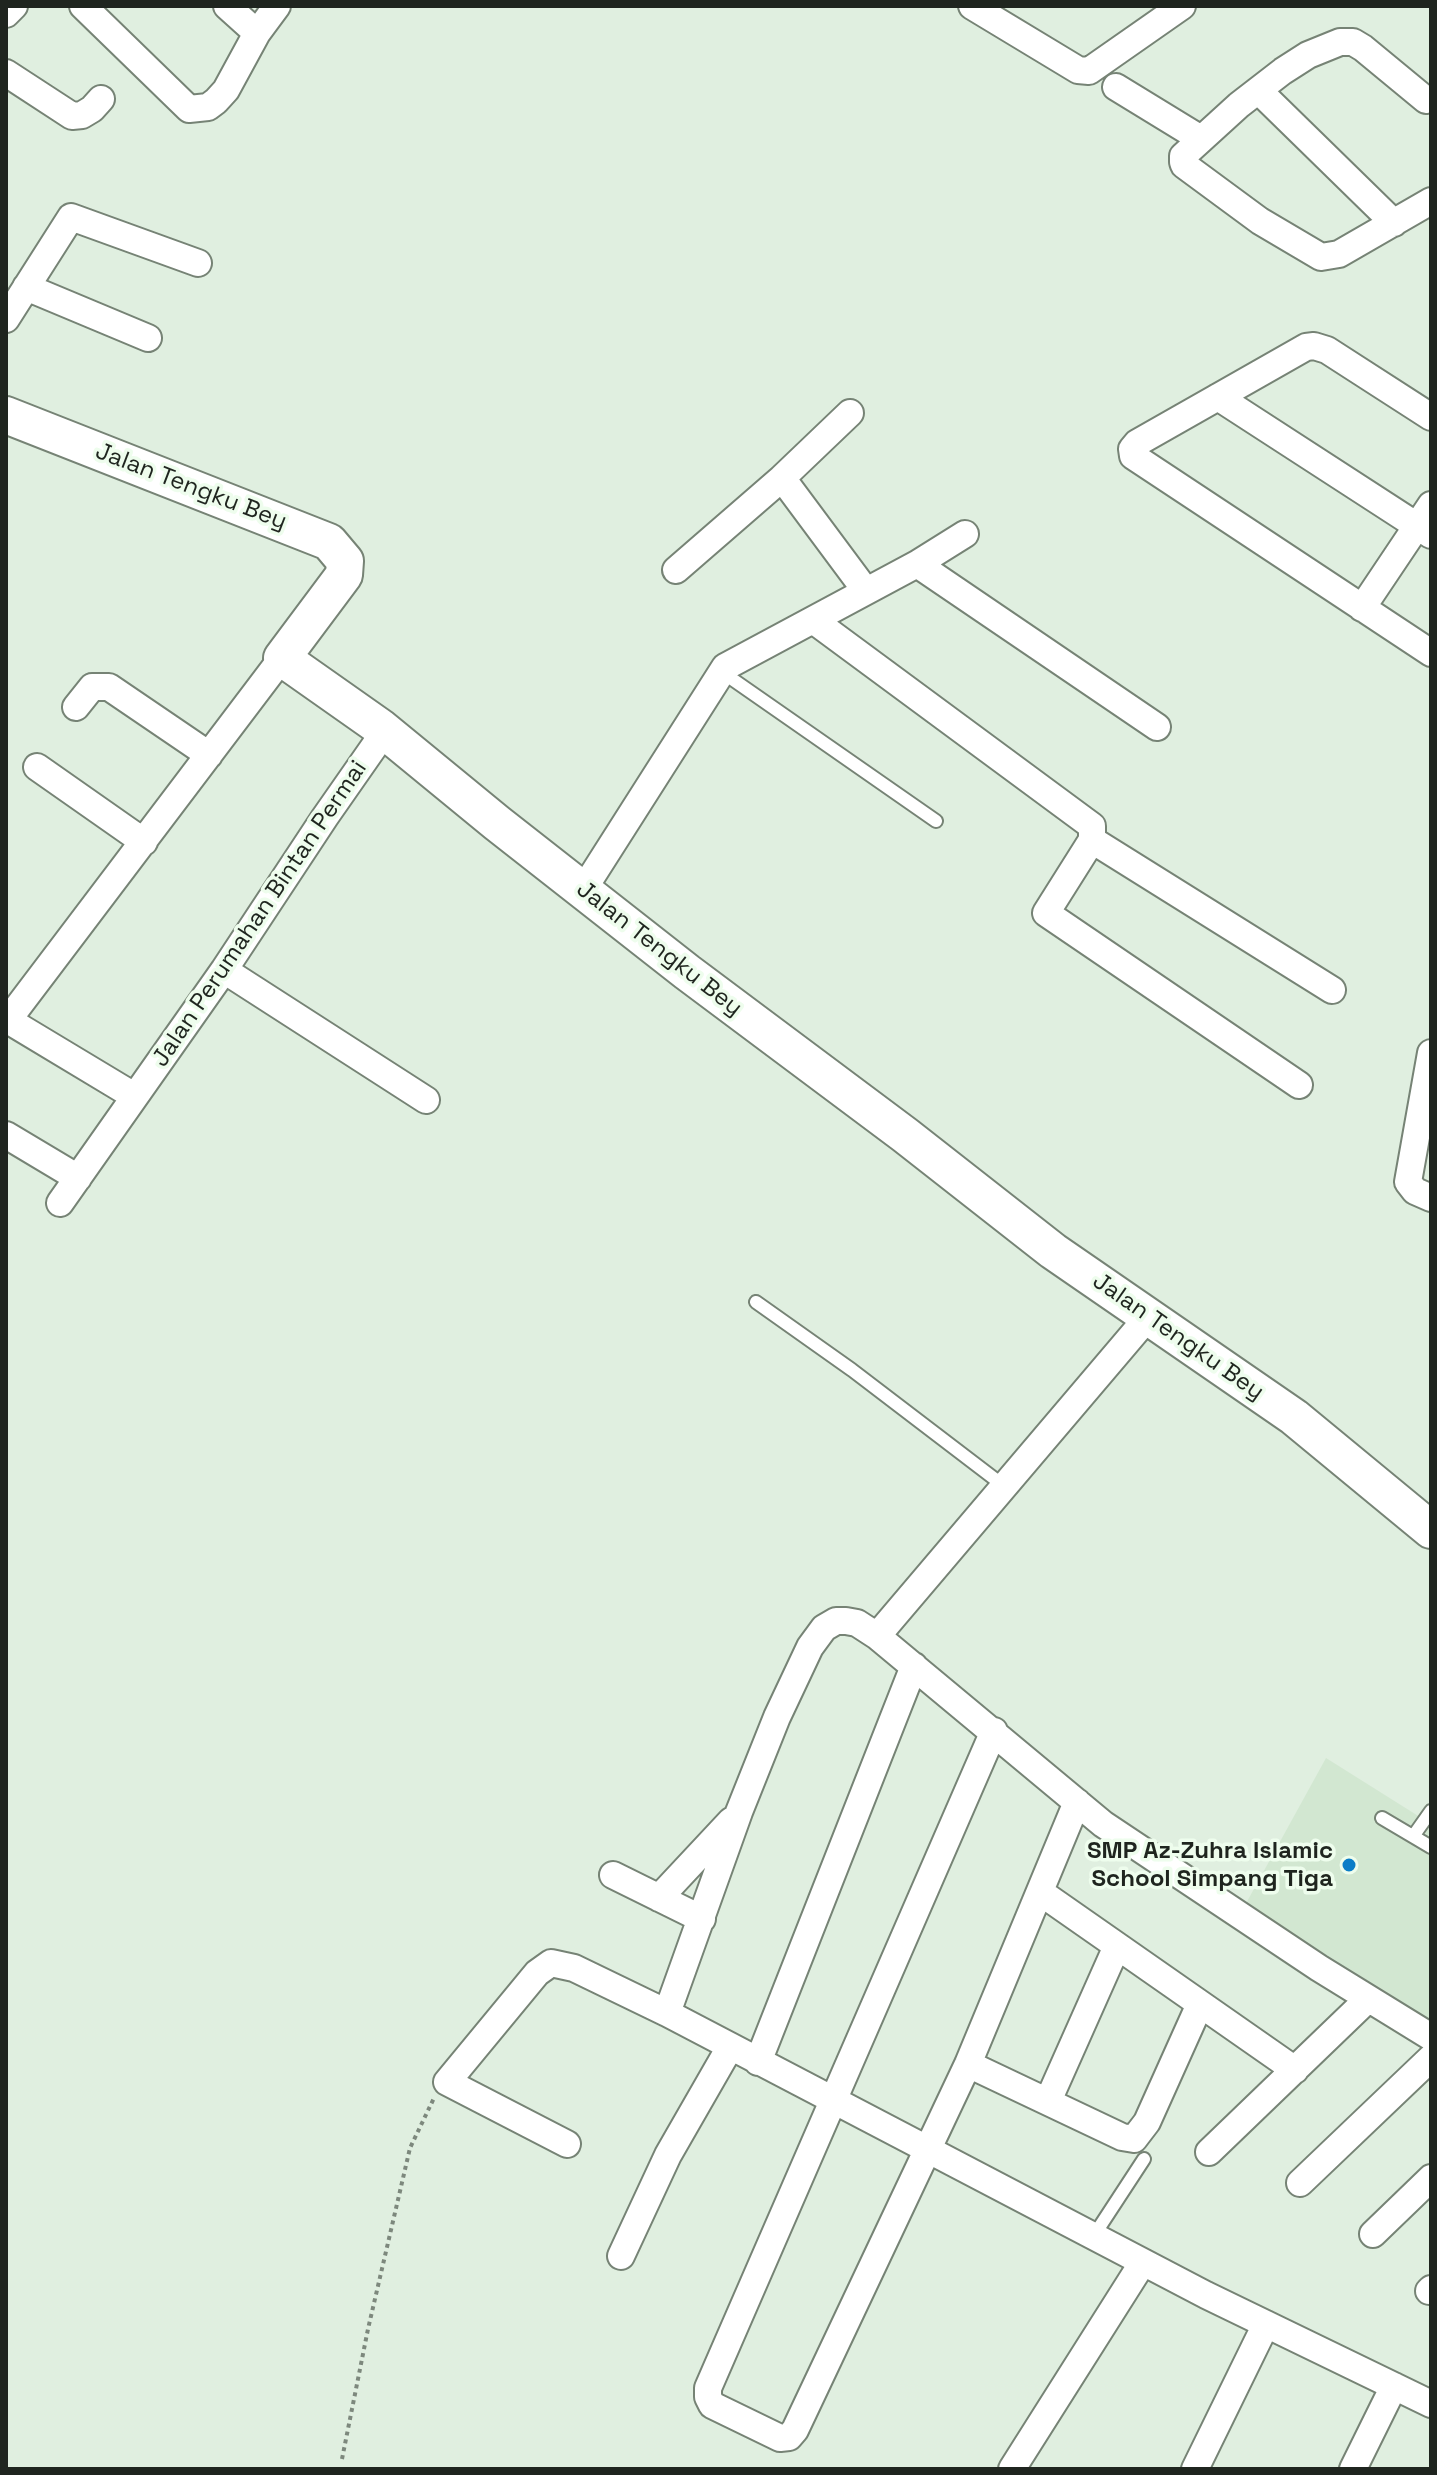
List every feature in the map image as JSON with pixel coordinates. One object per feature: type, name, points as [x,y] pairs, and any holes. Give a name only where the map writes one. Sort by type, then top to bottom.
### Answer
[{"type":"main road","name":"Jalan Tengku Bey","points":[[6,415],[329,542],[345,561],[344,575],[282,658],[385,731],[687,972],[905,1135],[1053,1251],[1294,1417],[1431,1530]]},
{"type":"street","points":[[6,14],[14,6]]},
{"type":"street","points":[[83,6],[189,109],[208,107],[226,90],[257,33],[277,6]]},
{"type":"street","points":[[227,6],[257,33]]},
{"type":"street","points":[[972,6],[1078,70],[1089,71],[1171,8]]},
{"type":"street","points":[[1429,99],[1363,48],[1347,41],[1308,55],[1239,105],[1183,156],[1184,165],[1260,221],[1321,257],[1339,254],[1431,201]]},
{"type":"street","points":[[6,73],[72,116],[82,115],[101,99]]},
{"type":"street","points":[[1116,87],[1201,139]]},
{"type":"street","points":[[1260,92],[1394,223]]},
{"type":"street","points":[[6,319],[65,224],[75,216],[198,263]]},
{"type":"street","points":[[26,287],[148,338]]},
{"type":"street","points":[[1431,417],[1320,346],[1306,347],[1137,443],[1132,449],[1133,456],[1431,653]]},
{"type":"street","points":[[1218,397],[1426,522],[1362,608]]},
{"type":"street","points":[[676,570],[782,478],[850,413]]},
{"type":"street","points":[[782,478],[866,591]]},
{"type":"street","points":[[583,890],[725,667],[917,564],[965,534]]},
{"type":"street","points":[[917,564],[1157,727]]},
{"type":"street","points":[[813,620],[1092,826],[1092,840],[1046,913],[1299,1085]]},
{"type":"street","points":[[134,1096],[7,1020],[282,658]]},
{"type":"street","points":[[76,707],[92,687],[109,687],[209,755]]},
{"type":"street","name":"Jalan Perumahan Bintan Permai","points":[[60,1203],[224,970],[385,731]]},
{"type":"street","points":[[37,767],[144,842]]},
{"type":"street","points":[[1092,840],[1332,990]]},
{"type":"street","points":[[224,970],[426,1100]]},
{"type":"street","points":[[1431,1053],[1408,1176],[1410,1187],[1431,1198]]},
{"type":"street","points":[[6,1135],[78,1178]]},
{"type":"street","points":[[877,1636],[1148,1317]]},
{"type":"street","points":[[667,2013],[739,1812],[777,1717],[810,1647],[824,1628],[836,1621],[846,1621],[857,1623],[877,1636],[1103,1824],[1182,1879],[1431,2037]]},
{"type":"street","points":[[758,2062],[914,1666]]},
{"type":"street","points":[[994,1731],[708,2388],[712,2405],[780,2438],[789,2437],[795,2430],[968,2064],[1077,1802]]},
{"type":"street","points":[[659,1898],[739,1812]]},
{"type":"street","points":[[613,1875],[702,1919]]},
{"type":"street","points":[[1040,1892],[1295,2070]]},
{"type":"street","points":[[1048,2101],[1117,1946]]},
{"type":"street","points":[[567,2144],[447,2082],[537,1973],[551,1963],[574,1968],[667,2013],[1093,2237],[1431,2404]]},
{"type":"street","points":[[1209,2152],[1368,1999]]},
{"type":"street","points":[[968,2064],[1122,2137],[1134,2139],[1147,2122],[1200,2004]]},
{"type":"street","points":[[621,2256],[668,2155],[730,2047]]},
{"type":"street","points":[[1300,2183],[1431,2058]]},
{"type":"street","points":[[1373,2234],[1431,2178]]},
{"type":"street","points":[[1012,2469],[1143,2262]]},
{"type":"street","points":[[1195,2469],[1266,2324]]},
{"type":"street","points":[[1353,2469],[1394,2386]]},
{"type":"lane","points":[[722,672],[936,821]]},
{"type":"lane","points":[[756,1302],[852,1370],[1004,1486]]},
{"type":"lane","points":[[1414,1835],[1431,1811]]},
{"type":"lane","points":[[1382,1818],[1431,1847]]},
{"type":"lane","points":[[1093,2237],[1144,2159]]},
{"type":"path","points":[[342,2459],[410,2148],[436,2095],[447,2082]]},
{"type":"shaded area","name":"SMP Az-Zuhra Islamic School Simpang Tiga","points":[[1326,1758],[1431,1824],[1431,2023],[1244,1907]]},
{"type":"place","name":"SMP Az-Zuhra Islamic School Simpang Tiga","points":[[1349,1865]]}]
